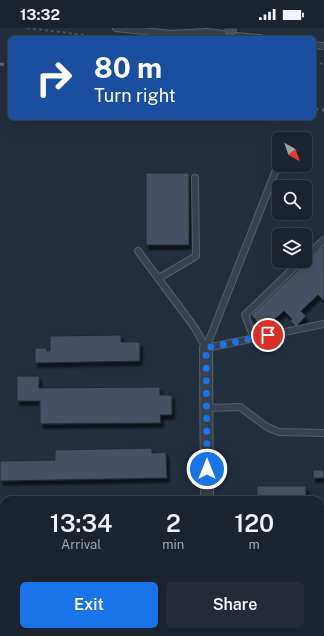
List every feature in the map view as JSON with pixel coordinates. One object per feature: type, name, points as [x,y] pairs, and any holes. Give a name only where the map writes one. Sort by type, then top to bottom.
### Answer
[{"type":"street","points":[[206,348],[207,496]]},
{"type":"lane","points":[[116,28],[171,34],[208,32]]},
{"type":"lane","points":[[195,28],[223,34]]},
{"type":"lane","points":[[206,348],[275,172]]},
{"type":"lane","points":[[159,278],[196,256],[195,178]]},
{"type":"lane","points":[[312,251],[324,240]]},
{"type":"lane","points":[[138,251],[195,328],[206,348]]},
{"type":"lane","points":[[254,338],[245,315],[295,268]]},
{"type":"lane","points":[[206,348],[324,324]]},
{"type":"lane","points":[[207,408],[240,407],[267,427],[279,432],[324,433]]},
{"type":"path","points":[[27,28],[93,36]]},
{"type":"building","points":[[224,28],[238,28],[237,36],[222,36]]},
{"type":"building","points":[[146,173],[189,173],[189,245],[146,245]]},
{"type":"building","points":[[324,245],[324,301],[318,295],[301,311],[306,316],[296,327],[290,321],[292,319],[284,311],[264,329],[251,315],[300,268],[312,268],[312,257]]},
{"type":"building","points":[[121,335],[121,342],[140,342],[140,361],[35,363],[35,348],[47,348],[47,351],[50,351],[50,336]]},
{"type":"building","points":[[17,376],[39,376],[39,388],[160,387],[160,395],[172,395],[172,415],[160,415],[161,423],[40,424],[40,401],[17,401]]},
{"type":"building","points":[[152,448],[152,453],[166,452],[167,478],[0,481],[0,461],[55,460],[55,450]]},
{"type":"building","points":[[313,470],[324,470],[324,478],[313,478]]},
{"type":"building","points":[[257,486],[306,486],[306,496],[257,496]]},
{"type":"railway","points":[[0,64],[8,66]]},
{"type":"railway","points":[[316,109],[324,110]]},
{"type":"route","points":[[207,469],[206,348],[268,335]]}]
